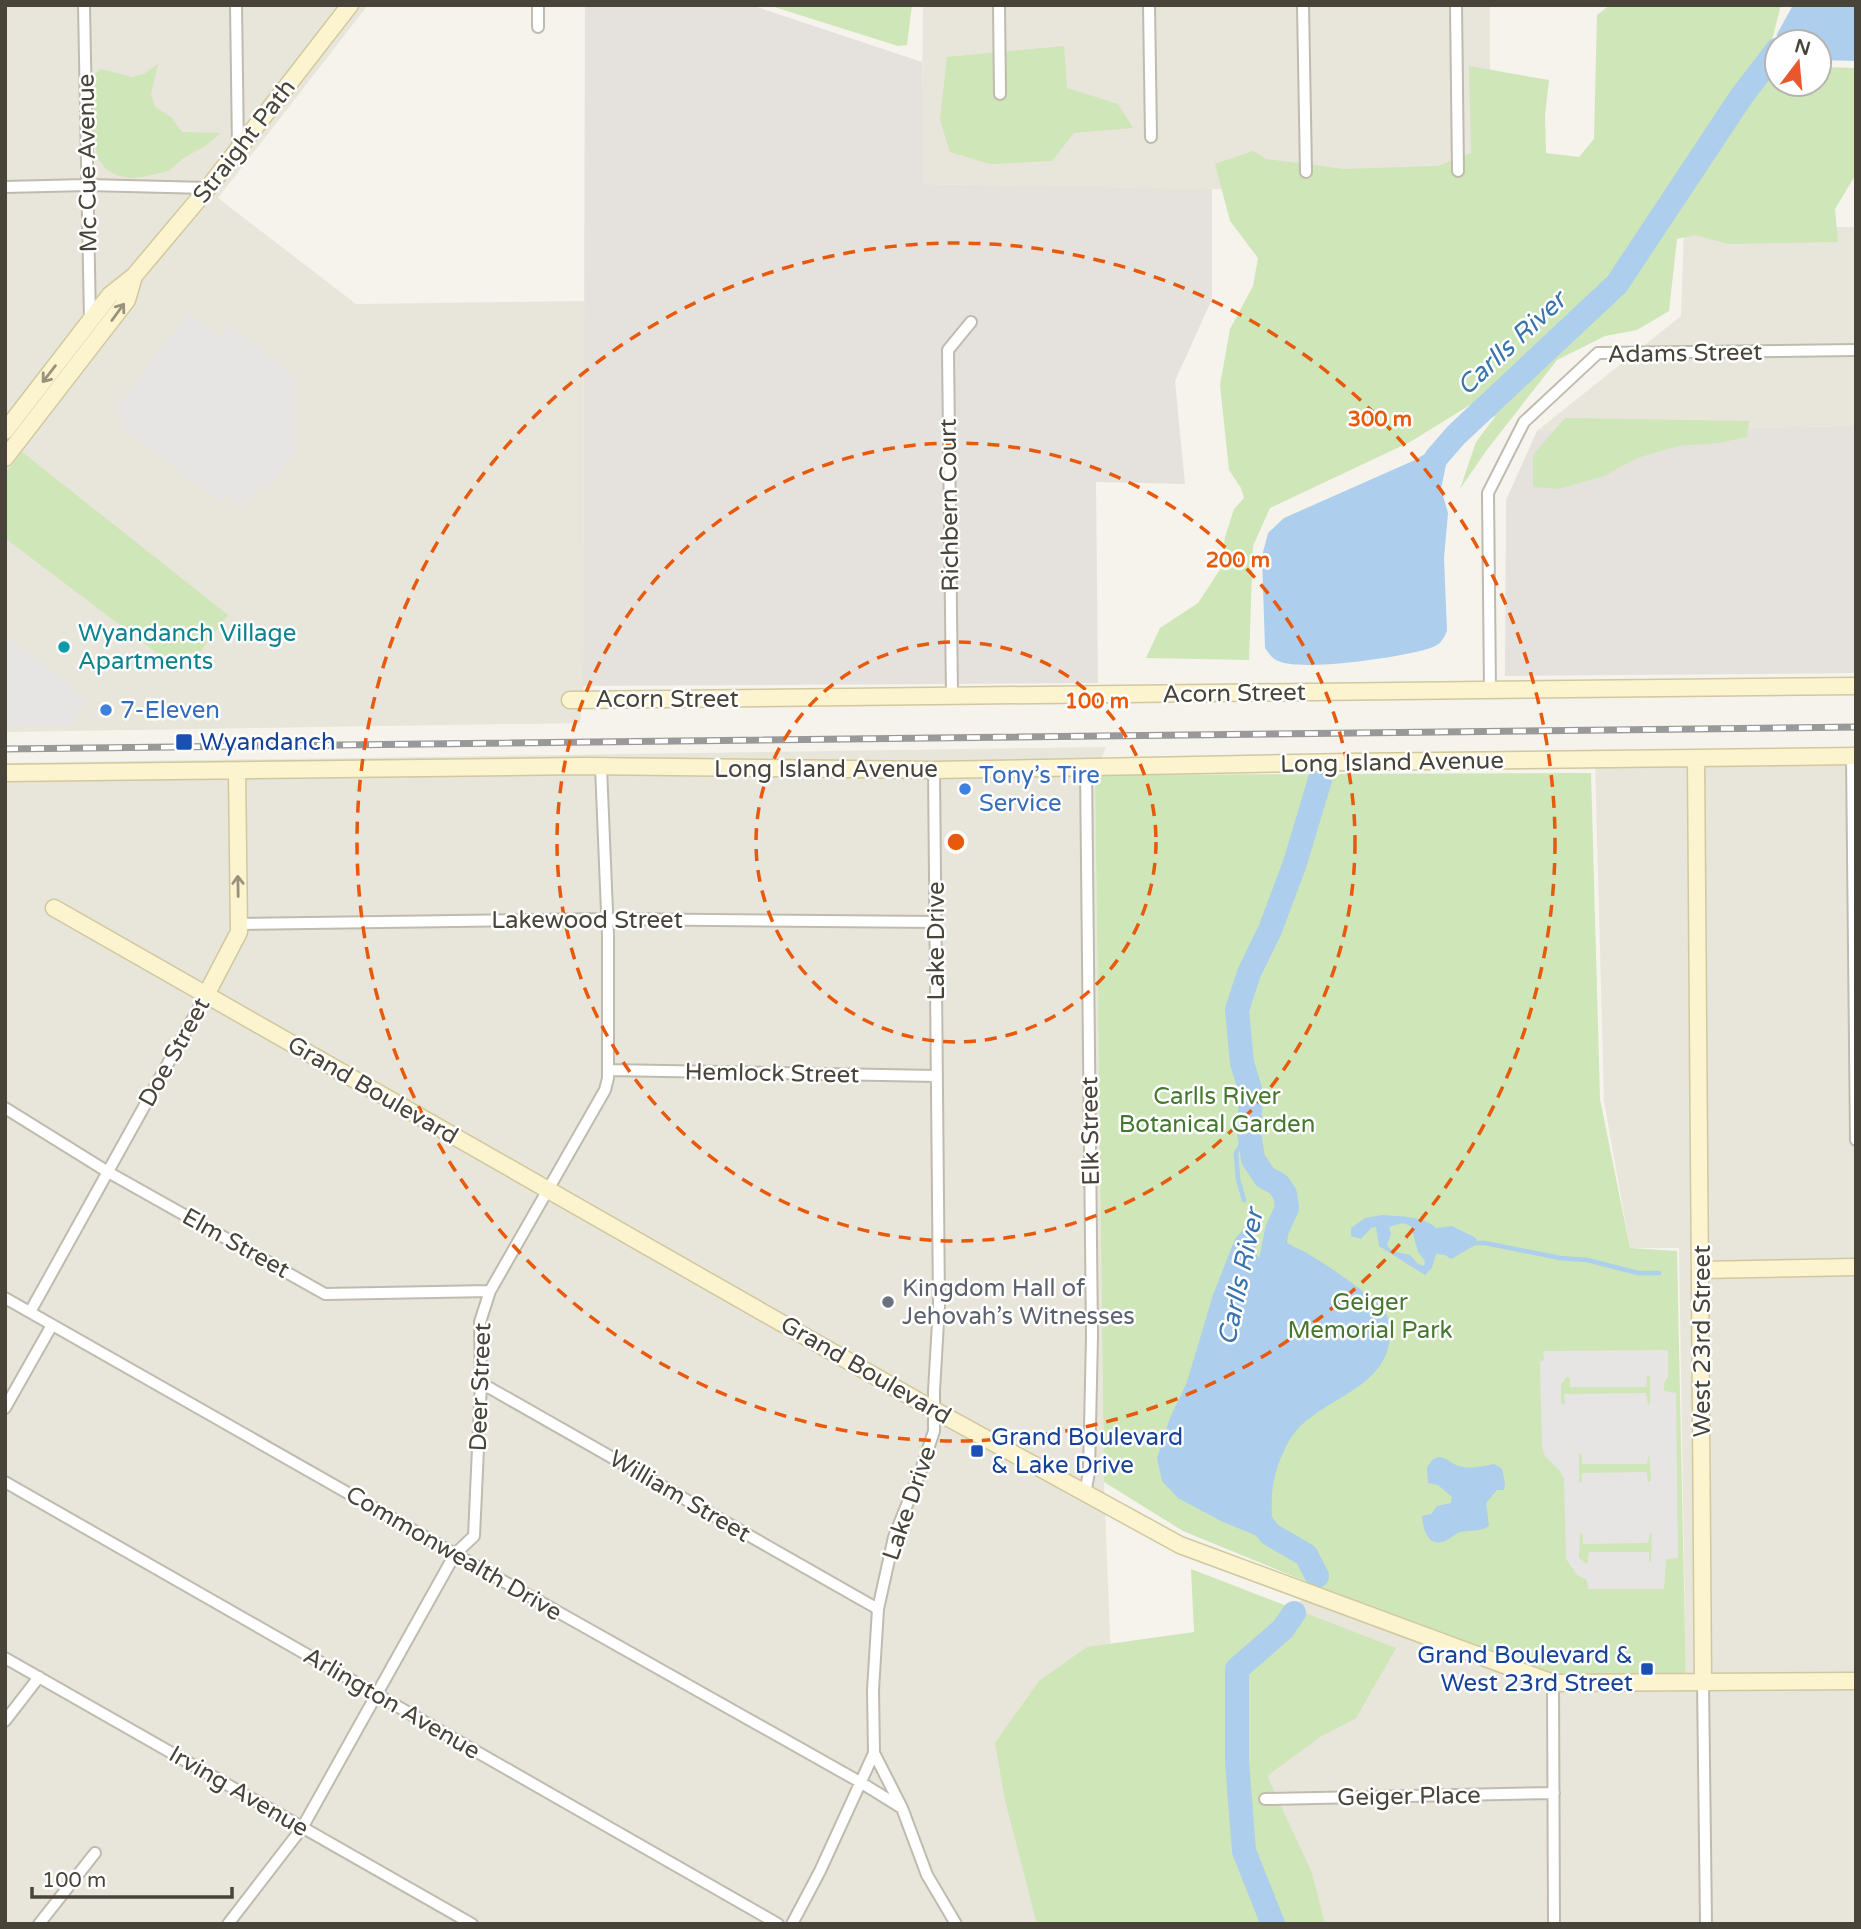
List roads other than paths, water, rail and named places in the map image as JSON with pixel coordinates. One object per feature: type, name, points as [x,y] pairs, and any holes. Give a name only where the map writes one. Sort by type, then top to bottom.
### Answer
[{"type":"street","name":"Mc Cue Avenue","points":[[84,5],[90,320]]},
{"type":"street","points":[[236,5],[238,149]]},
{"type":"street","name":"Straight Path","points":[[5,431],[110,295],[134,276],[208,188],[350,5]]},
{"type":"street","points":[[538,5],[538,27]]},
{"type":"street","points":[[999,5],[1000,94]]},
{"type":"street","points":[[1149,5],[1151,137]]},
{"type":"street","points":[[1303,5],[1306,172]]},
{"type":"street","points":[[1456,5],[1458,171]]},
{"type":"street","points":[[5,187],[87,185],[208,188]]},
{"type":"street","name":"Straight Path","points":[[5,458],[127,300],[134,276]]},
{"type":"street","name":"Richbern Court","points":[[951,697],[948,350],[971,322]]},
{"type":"street","name":"Adams Street","points":[[1490,690],[1488,493],[1524,422],[1598,353],[1856,350]]},
{"type":"street","name":"Acorn Street","points":[[570,700],[1856,686]]},
{"type":"street","points":[[1854,756],[1856,1140]]},
{"type":"street","name":"Long Island Avenue","points":[[5,774],[600,767],[934,770],[1854,756]]},
{"type":"street","name":"West 23rd Street","points":[[1696,758],[1706,1924]]},
{"type":"street","name":"Deer Street","points":[[228,1924],[302,1828],[455,1555],[474,1535],[481,1383],[480,1322],[490,1292],[604,1090],[608,1070],[607,919],[600,767]]},
{"type":"street","name":"Elk Street","points":[[1085,1494],[1089,1472],[1092,1336],[1086,768]]},
{"type":"street","name":"Lake Drive","points":[[792,1924],[820,1871],[874,1753],[873,1690],[878,1609],[894,1537],[934,1431],[939,1305],[934,770]]},
{"type":"street","name":"Doe Street","points":[[30,1312],[239,932],[237,771]]},
{"type":"street","name":"Grand Boulevard","points":[[54,908],[934,1410],[1150,1531],[1201,1554],[1553,1683],[1856,1681]]},
{"type":"street","name":"Lakewood Street","points":[[239,924],[607,919],[936,922]]},
{"type":"street","name":"Hemlock Street","points":[[608,1070],[936,1076]]},
{"type":"street","name":"Elm Street","points":[[5,1108],[108,1172],[325,1294],[490,1292]]},
{"type":"street","points":[[1701,1270],[1856,1266]]},
{"type":"street","name":"Commonwealth Drive","points":[[5,1298],[902,1808]]},
{"type":"street","points":[[5,1408],[52,1325]]},
{"type":"street","name":"William Street","points":[[481,1383],[878,1609]]},
{"type":"street","name":"Arlington Avenue","points":[[5,1482],[778,1924]]},
{"type":"street","name":"Irving Avenue","points":[[5,1658],[472,1924]]},
{"type":"street","points":[[5,1720],[39,1677]]},
{"type":"street","points":[[1553,1683],[1554,1924]]},
{"type":"street","points":[[874,1753],[902,1808],[927,1875],[956,1924]]},
{"type":"street","name":"Geiger Place","points":[[1265,1799],[1554,1793]]},
{"type":"street","points":[[39,1924],[95,1853]]},
{"type":"water","points":[[1793,5],[1856,5],[1856,61],[1833,60],[1833,28],[1780,28]]},
{"type":"water","points":[[1456,435],[1441,489],[1448,513],[1444,558],[1447,631],[1442,640],[1436,646],[1420,651],[1357,662],[1312,665],[1274,659],[1265,648],[1262,556],[1268,533],[1284,518],[1415,460]]},
{"type":"water","points":[[1382,1215],[1418,1219],[1436,1228],[1452,1226],[1476,1238],[1477,1244],[1451,1259],[1436,1254],[1432,1268],[1425,1275],[1379,1246],[1376,1227],[1371,1228],[1361,1239],[1351,1236],[1351,1228],[1365,1218]],"holes":[[[1403,1223],[1411,1226],[1418,1252],[1425,1261],[1424,1266],[1418,1264],[1410,1255],[1392,1251],[1387,1245],[1391,1234],[1389,1227]]]},
{"type":"water","points":[[1250,1221],[1254,1222],[1256,1254],[1261,1260],[1270,1259],[1271,1232],[1277,1230],[1288,1243],[1338,1273],[1376,1302],[1387,1315],[1391,1332],[1384,1358],[1374,1372],[1300,1426],[1289,1441],[1273,1483],[1270,1534],[1262,1538],[1221,1521],[1178,1498],[1162,1481],[1157,1458],[1170,1418],[1187,1382],[1213,1295],[1235,1239]]},
{"type":"water","points":[[1438,1457],[1463,1467],[1494,1464],[1502,1469],[1504,1490],[1497,1490],[1486,1503],[1489,1526],[1460,1532],[1439,1542],[1434,1542],[1427,1536],[1422,1516],[1431,1514],[1437,1506],[1451,1503],[1452,1497],[1438,1485],[1428,1483],[1427,1468],[1432,1460]]},
{"type":"waterway","name":"Carlls River","points":[[1436,458],[1456,435],[1617,284],[1741,97],[1763,68]]},
{"type":"waterway","name":"Carlls River","points":[[1271,1261],[1277,1230],[1287,1208],[1285,1194],[1278,1184],[1265,1177],[1253,1159],[1249,1132],[1251,1092],[1242,1063],[1237,1010],[1249,973],[1270,930],[1295,863],[1322,773]]},
{"type":"waterway","points":[[1244,1200],[1238,1179],[1236,1153],[1249,1132]]},
{"type":"waterway","points":[[1474,1243],[1587,1260],[1638,1273],[1659,1273]]},
{"type":"waterway","name":"Carlls River","points":[[1250,1508],[1270,1534],[1306,1555],[1317,1576]]},
{"type":"waterway","name":"Carlls River","points":[[1273,1924],[1244,1851],[1237,1762],[1237,1669],[1283,1629],[1294,1613]]},
{"type":"railway","points":[[5,749],[1856,727]]},
{"type":"place","name":"Wyandanch Village Apartments","points":[[64,647]]},
{"type":"place","name":"7-Eleven","points":[[106,710]]},
{"type":"place","name":"Wyandanch","points":[[184,742]]},
{"type":"place","name":"Tony’s Tire Service","points":[[965,789]]},
{"type":"place","name":"Kingdom Hall of Jehovah’s Witnesses","points":[[888,1302]]},
{"type":"place","name":"Grand Boulevard & Lake Drive","points":[[977,1451]]},
{"type":"place","name":"Grand Boulevard & West 23rd Street","points":[[1647,1669]]},
{"type":"park label","name":"Carlls River Botanical Garden","points":[[1217,1110]]},
{"type":"park label","name":"Geiger Memorial Park","points":[[1370,1316]]}]
